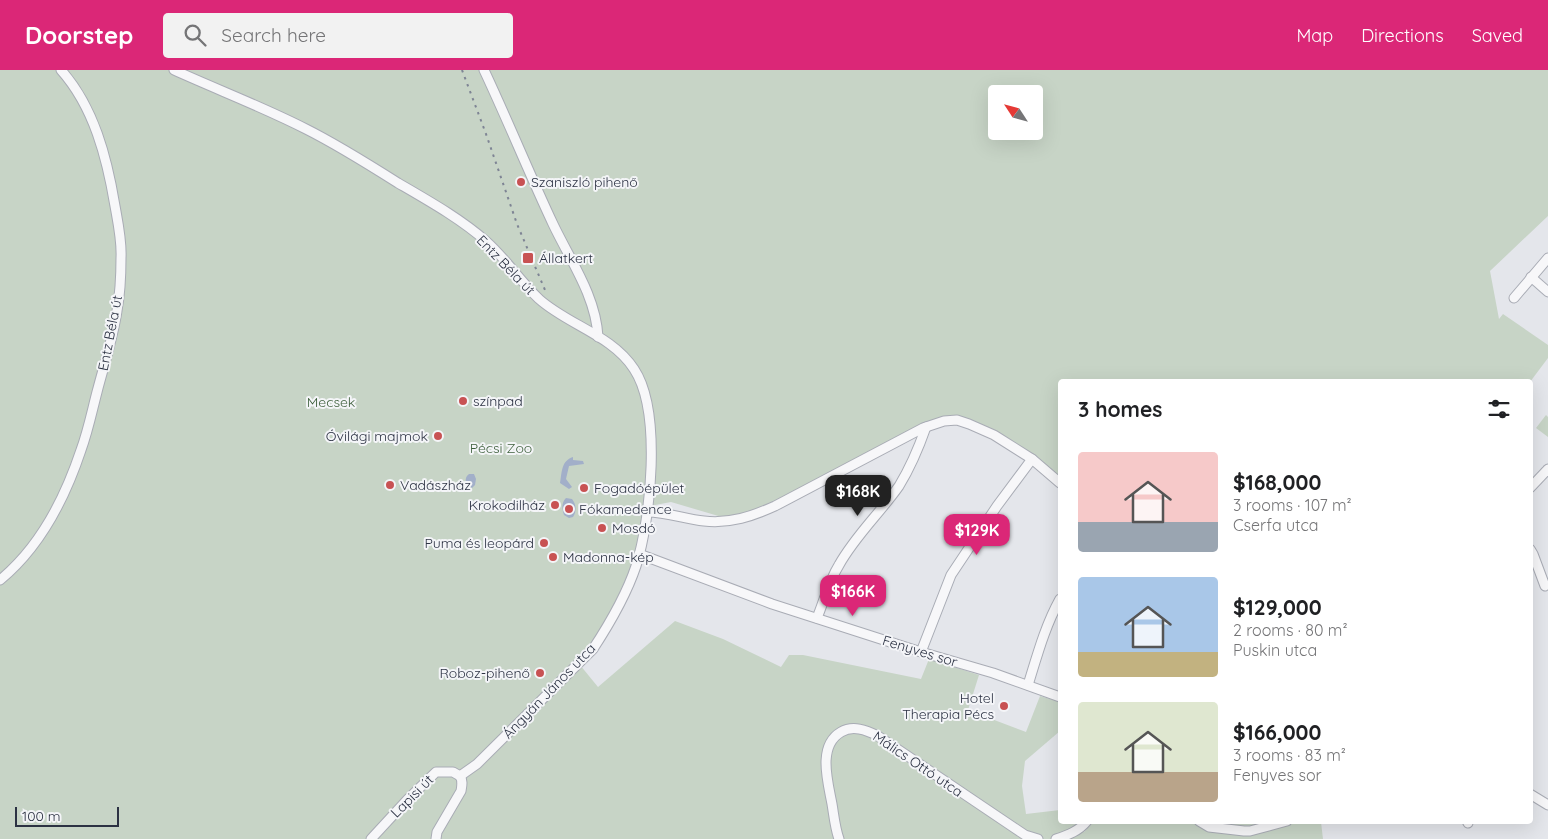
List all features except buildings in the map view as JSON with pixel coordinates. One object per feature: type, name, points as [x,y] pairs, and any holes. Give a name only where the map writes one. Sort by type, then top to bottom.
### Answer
[{"type":"street","name":"Entz Béla út","points":[[0,580],[14,567],[39,536],[65,489],[81,450],[117,311],[121,256],[119,224],[110,177],[89,115],[61,70]]},
{"type":"street","name":"Entz Béla út","points":[[174,70],[327,140],[448,213],[488,242],[539,299],[570,322],[598,337]]},
{"type":"street","points":[[484,70],[554,226],[584,285],[597,322],[598,337]]},
{"type":"street","points":[[1514,298],[1548,258]]},
{"type":"street","points":[[1531,278],[1548,292]]},
{"type":"street","name":"Ángyán János utca","points":[[460,776],[471,769],[495,747],[593,649],[606,630],[627,590],[639,554],[647,512],[652,446],[650,418],[635,370],[616,349],[598,337]]},
{"type":"street","points":[[647,512],[706,522],[754,516],[926,427],[944,421],[957,420],[994,435],[1032,460],[1058,482]]},
{"type":"street","points":[[817,618],[838,566],[900,484],[920,445],[926,427]]},
{"type":"street","points":[[921,652],[950,575],[997,506],[1032,460]]},
{"type":"street","points":[[1533,485],[1548,469]]},
{"type":"street","points":[[1533,553],[1545,586]]},
{"type":"street","name":"Fenyves sor","points":[[639,554],[772,604],[993,673],[1058,696]]},
{"type":"street","points":[[1028,685],[1052,613],[1058,602]]},
{"type":"street","name":"Málics Ottó utca","points":[[839,839],[826,761],[827,749],[830,741],[839,732],[857,728],[864,729],[878,736],[1001,820],[1025,835],[1038,839]]},
{"type":"street","name":"Lapisi út","points":[[372,839],[407,800],[436,772],[453,772],[460,776]]},
{"type":"street","points":[[436,839],[437,832],[461,791],[462,780],[460,776]]},
{"type":"street","points":[[1533,796],[1548,805]]},
{"type":"street","points":[[1056,839],[1067,836],[1084,824]]},
{"type":"street","points":[[1204,824],[1209,827],[1248,835],[1279,824]]},
{"type":"green space","name":"Mecsek","points":[[0,70],[1548,70],[1548,216],[1490,271],[1499,319],[1503,314],[1548,345],[1548,358],[1532,379],[1058,379],[1058,481],[1032,459],[957,420],[923,428],[775,506],[732,520],[671,502],[645,507],[638,553],[593,649],[580,665],[598,687],[675,621],[723,639],[781,667],[789,655],[803,655],[921,679],[929,659],[979,675],[968,710],[1026,732],[1040,696],[1058,701],[1058,733],[1025,761],[1022,786],[1026,814],[1058,810],[1058,824],[1076,824],[1084,832],[1091,824],[1321,824],[1323,839],[0,839]]},
{"type":"green space","points":[[1546,415],[1548,417],[1548,437],[1536,428]]},
{"type":"water","points":[[573,457],[573,460],[583,461],[584,464],[569,466],[566,479],[572,487],[569,489],[560,483],[564,464]]},
{"type":"water","points":[[469,474],[474,474],[476,479],[475,485],[472,488],[467,486],[466,482]]},
{"type":"water","name":"Fókamedence","points":[[566,498],[572,499],[574,503],[573,517],[569,518],[564,515],[562,506]]},
{"type":"railway","points":[[462,70],[517,224],[545,290]]},
{"type":"place","name":"Szaniszló pihenő","points":[[521,182]]},
{"type":"place","name":"Állatkert","points":[[528,258]]},
{"type":"place","name":"színpad","points":[[463,401]]},
{"type":"place","name":"Óvilági majmok","points":[[438,436]]},
{"type":"place","name":"Vadászház","points":[[390,485]]},
{"type":"place","name":"Fogadóépület","points":[[584,488]]},
{"type":"place","name":"Krokodilház","points":[[555,505]]},
{"type":"place","name":"Fókamedence","points":[[569,509]]},
{"type":"place","name":"Mosdó","points":[[602,528]]},
{"type":"place","name":"Puma és leopárd","points":[[544,543]]},
{"type":"place","name":"Madonna-kép","points":[[553,557]]},
{"type":"place","name":"Roboz-pihenő","points":[[540,673]]},
{"type":"place","name":"Hotel Therapia Pécs","points":[[1004,706]]},
{"type":"park label","name":"Pécsi Zoo","points":[[501,448]]}]
